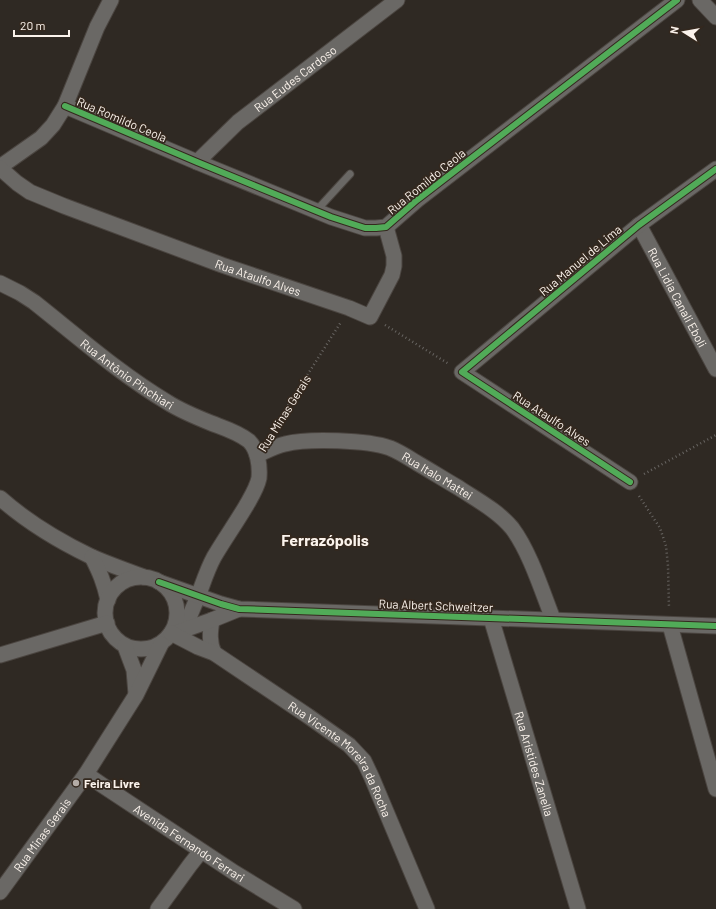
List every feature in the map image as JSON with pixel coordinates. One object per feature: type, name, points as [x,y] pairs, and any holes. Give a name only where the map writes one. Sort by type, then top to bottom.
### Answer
[{"type":"street","points":[[0,167],[41,138],[53,125],[65,106],[97,27],[112,0]]},
{"type":"street","name":"Rua Eudes Cardoso","points":[[197,162],[238,122],[397,0]]},
{"type":"street","name":"Rua Romildo Ceola","points":[[65,106],[331,217],[365,228],[386,227],[417,200],[677,0]]},
{"type":"street","points":[[700,0],[716,17]]},
{"type":"street","name":"Rua Ataulfo Alves","points":[[0,167],[30,192],[64,206],[222,265],[349,308],[370,317]]},
{"type":"street","name":"Rua Manuel de Lima","points":[[462,372],[639,225],[716,169]]},
{"type":"street","name":"Rua Lidia Canali Eboli","points":[[639,225],[716,369]]},
{"type":"street","points":[[370,317],[392,275],[394,266],[394,256],[386,227]]},
{"type":"street","name":"Rua Antônio Pinchiari","points":[[0,283],[34,302],[132,378],[167,403],[242,436],[254,447],[257,455]]},
{"type":"street","name":"Rua Ataulfo Alves","points":[[462,372],[630,482]]},
{"type":"street","name":"Rua Italo Mattei","points":[[257,455],[284,444],[328,441],[380,445],[404,456],[451,484],[498,514],[506,521],[521,543],[553,620]]},
{"type":"street","name":"Rua Minas Gerais","points":[[0,892],[86,774],[198,596],[214,558],[258,483],[259,474],[257,455]]},
{"type":"street","name":"Rua Albert Schweitzer","points":[[0,498],[11,508],[44,530],[92,557],[152,580],[239,609],[716,626]]},
{"type":"street","points":[[92,557],[102,576],[108,600]]},
{"type":"street","points":[[139,577],[152,580],[166,587],[172,593],[175,601],[177,618],[172,636],[154,647],[147,649],[139,650],[125,646],[113,636],[109,630],[105,616],[108,600],[113,591],[120,584],[129,579],[139,577]]},
{"type":"street","name":"Rua Albert Schweitzer","points":[[172,636],[239,609]]},
{"type":"street","name":"Rua Aristides Zanella","points":[[491,618],[578,909]]},
{"type":"street","points":[[212,620],[210,635],[211,647],[214,653]]},
{"type":"street","points":[[0,655],[107,623]]},
{"type":"street","points":[[670,624],[716,789]]},
{"type":"street","name":"Rua Vicente Moreira da Rocha","points":[[172,636],[214,653],[349,745],[364,761],[425,906]]},
{"type":"street","points":[[125,646],[134,670],[136,695]]},
{"type":"street","name":"Avenida Fernando Ferrari","points":[[86,774],[201,851],[294,909]]},
{"type":"street","points":[[158,909],[201,851]]},
{"type":"lane","points":[[316,211],[350,174]]},
{"type":"path","points":[[370,317],[396,331],[462,372]]},
{"type":"path","points":[[654,469],[716,435]]},
{"type":"path","points":[[642,502],[660,528],[666,546],[668,588]]},
{"type":"cycle path","points":[[65,106],[331,217],[365,228],[386,227],[417,200],[677,0]]},
{"type":"cycle path","points":[[630,482],[462,372],[639,225],[716,169]]},
{"type":"cycle path","points":[[159,582],[239,609],[716,626]]},
{"type":"place","name":"Feira Livre","points":[[76,783]]},
{"type":"district","name":"Ferrazópolis","points":[[325,539]]}]
